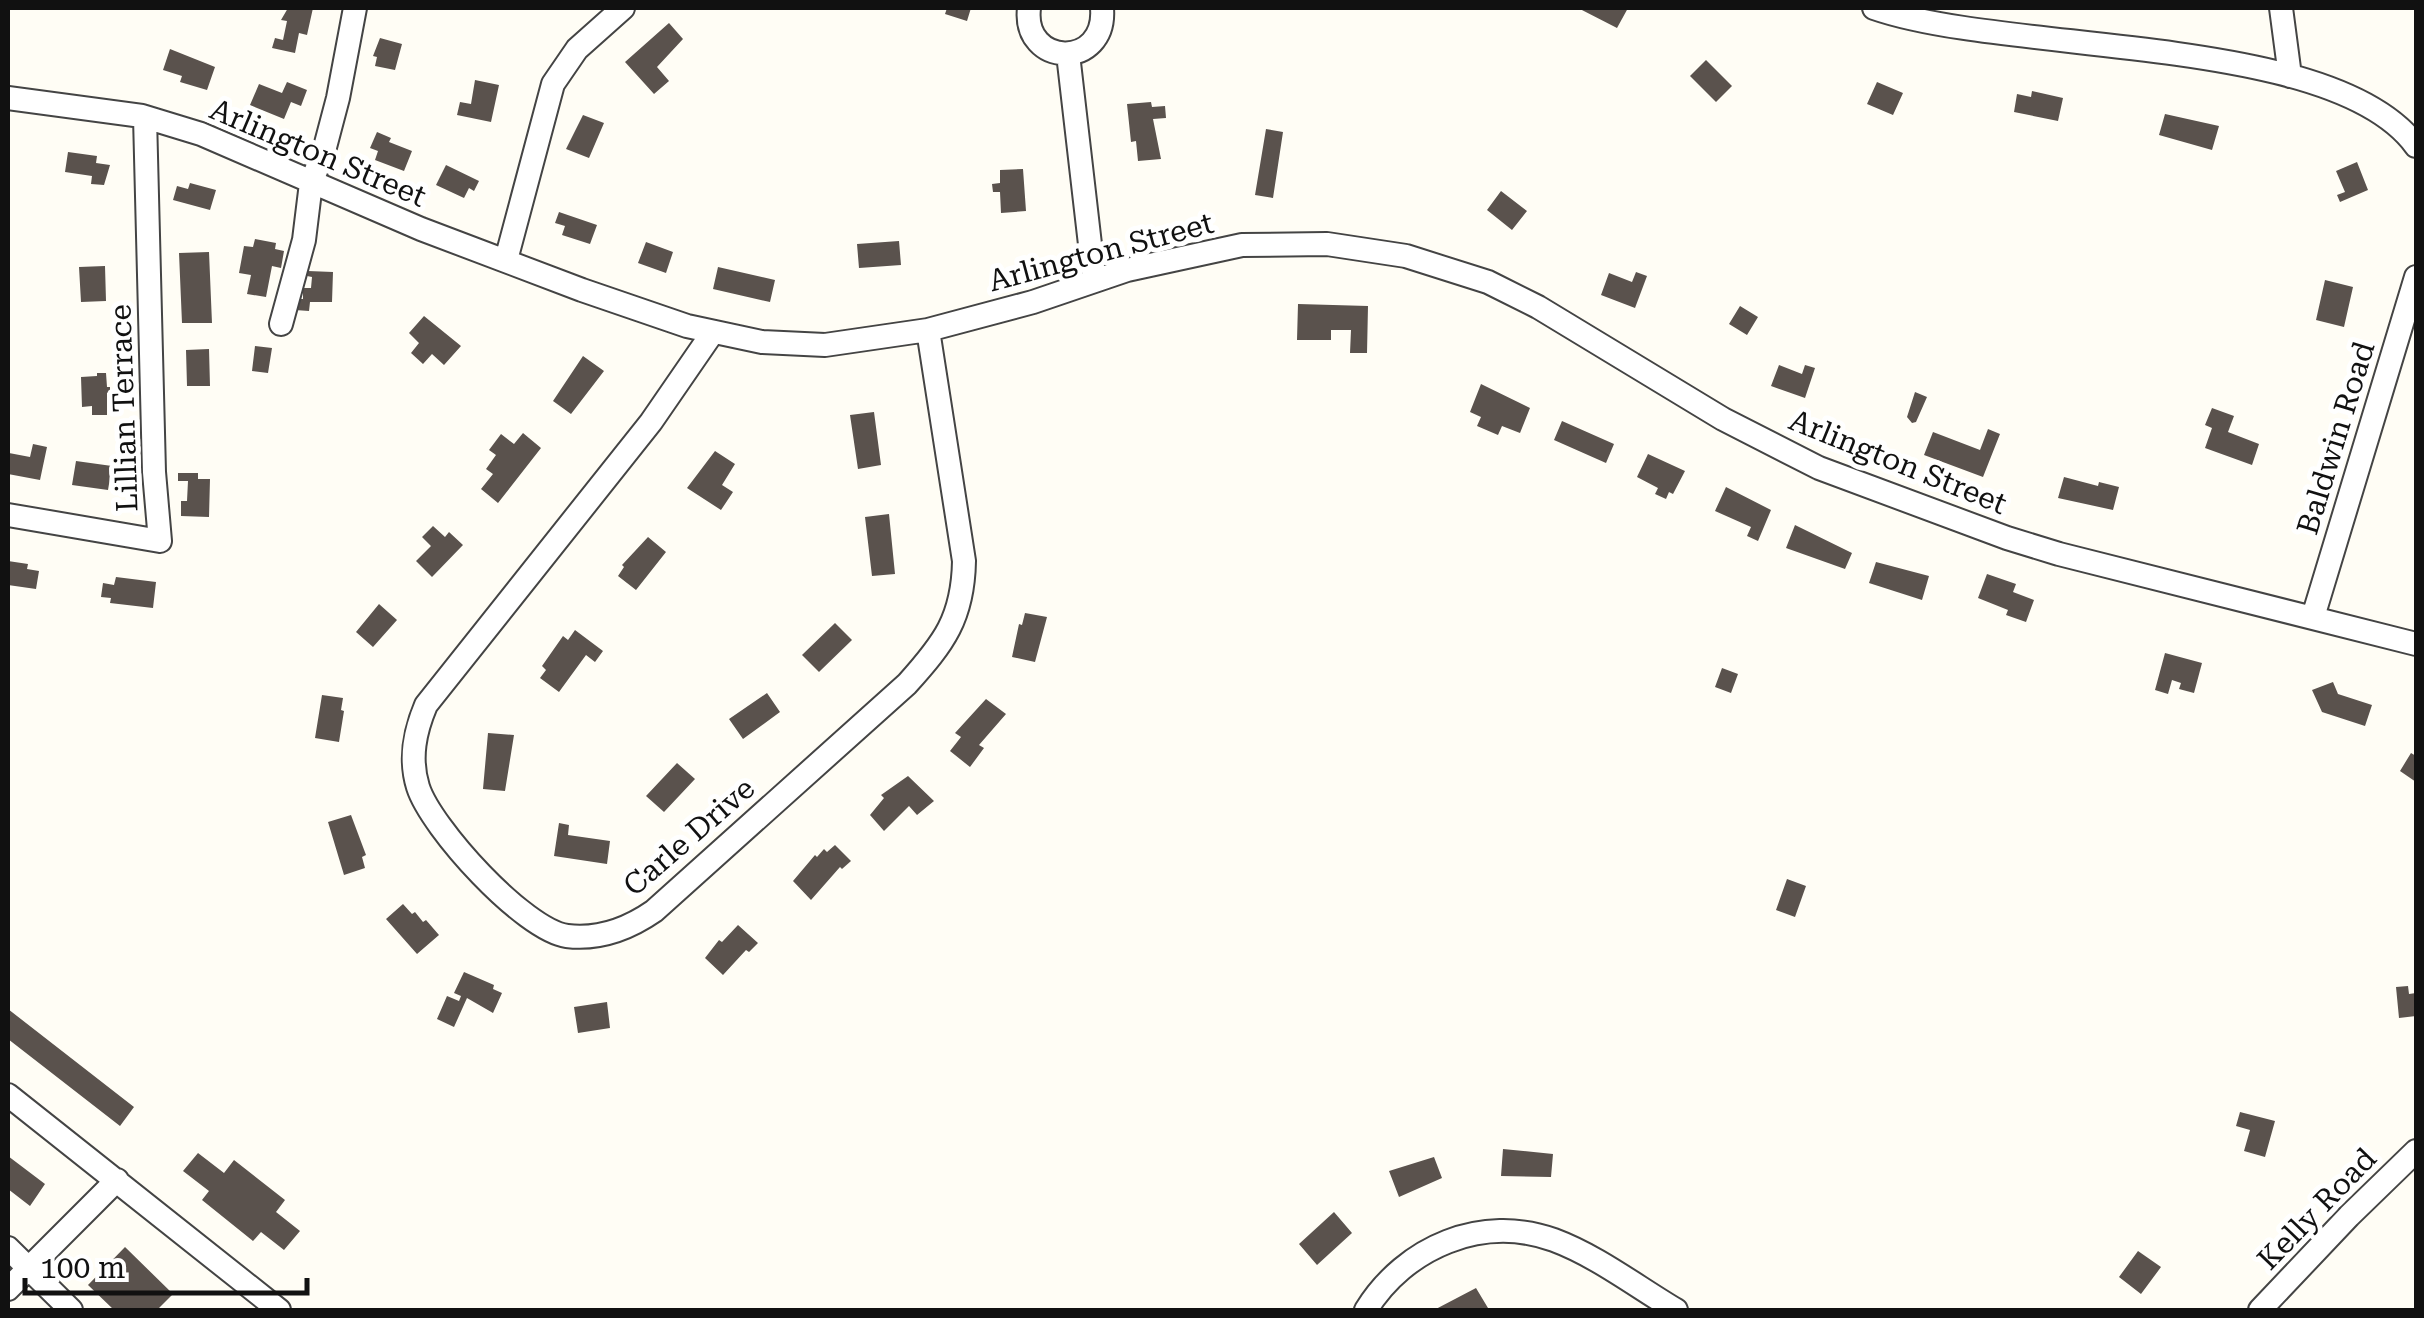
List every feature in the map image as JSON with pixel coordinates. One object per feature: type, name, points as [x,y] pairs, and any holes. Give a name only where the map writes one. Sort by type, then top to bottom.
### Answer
[{"type":"street","points":[[281,324],[304,240],[311,183],[338,98],[355,8]]},
{"type":"street","points":[[506,260],[553,84],[578,49],[622,8]]},
{"type":"street","points":[[1029,8],[1028,18],[1036,40],[1056,53],[1068,54],[1092,44],[1099,33],[1102,8]]},
{"type":"street","points":[[1874,8],[1958,28],[2189,57],[2290,76],[2363,100],[2401,126],[2416,146]]},
{"type":"street","points":[[2281,8],[2290,76]]},
{"type":"street","points":[[1068,54],[1094,279]]},
{"type":"street","name":"Arlington Street","points":[[8,98],[145,117],[201,134],[311,183],[687,326],[794,345],[861,341],[928,330],[1186,254],[1242,245],[1327,244],[1420,260],[1488,282],[1538,307],[1724,419],[1819,468],[2007,538],[2416,644]]},
{"type":"street","name":"Lillian Terrace","points":[[8,514],[160,541],[153,432],[145,117]]},
{"type":"street","name":"Baldwin Road","points":[[2313,617],[2416,277]]},
{"type":"street","name":"Carle Drive","points":[[713,332],[650,422],[426,705],[416,730],[414,762],[418,789],[435,818],[516,910],[542,927],[566,936],[628,928],[654,911],[907,684],[938,650],[955,621],[964,592],[964,561],[928,330]]},
{"type":"street","points":[[8,1095],[279,1310]]},
{"type":"street","name":"Kelly Road","points":[[2260,1310],[2416,1151]]},
{"type":"street","points":[[8,1288],[117,1180]]},
{"type":"street","points":[[1366,1310],[1390,1277],[1416,1256],[1461,1236],[1492,1232],[1527,1233],[1568,1246],[1676,1310]]},
{"type":"street","points":[[8,1248],[71,1310]]},
{"type":"building","points":[[288,8],[313,8],[307,35],[299,33],[295,53],[272,48],[275,38],[283,40],[287,21],[281,20]]},
{"type":"building","points":[[947,8],[971,8],[967,21],[945,14]]},
{"type":"building","points":[[1578,8],[1628,8],[1617,28]]},
{"type":"building","points":[[669,23],[683,39],[657,67],[669,81],[654,94],[625,62]]},
{"type":"building","points":[[380,38],[402,44],[395,70],[375,66],[377,57],[373,56]]},
{"type":"building","points":[[170,49],[215,67],[207,90],[180,82],[182,76],[163,70]]},
{"type":"building","points":[[1706,60],[1732,86],[1716,102],[1690,76]]},
{"type":"building","points":[[475,80],[499,85],[491,122],[457,115],[460,102],[471,104]]},
{"type":"building","points":[[287,82],[307,90],[301,106],[291,102],[284,119],[250,105],[259,84],[282,93]]},
{"type":"building","points":[[1877,82],[1903,93],[1893,115],[1867,104]]},
{"type":"building","points":[[2032,91],[2063,98],[2058,121],[2014,112],[2017,94],[2031,97]]},
{"type":"building","points":[[1151,102],[1152,107],[1165,106],[1166,118],[1153,119],[1161,159],[1138,161],[1136,141],[1131,142],[1127,104]]},
{"type":"building","points":[[2165,114],[2219,126],[2212,150],[2159,135]]},
{"type":"building","points":[[583,115],[604,123],[589,158],[566,149]]},
{"type":"building","points":[[1266,129],[1283,132],[1273,198],[1255,195]]},
{"type":"building","points":[[377,132],[391,138],[389,142],[412,151],[404,171],[375,160],[378,151],[370,148]]},
{"type":"building","points":[[68,152],[97,156],[96,163],[110,165],[104,185],[91,184],[92,176],[65,172]]},
{"type":"building","points":[[2357,162],[2368,190],[2340,202],[2337,195],[2345,192],[2336,171]]},
{"type":"building","points":[[446,165],[479,181],[474,191],[469,188],[464,198],[436,185]]},
{"type":"building","points":[[1023,169],[1026,211],[1001,213],[1000,192],[993,192],[992,184],[1000,183],[1000,170]]},
{"type":"building","points":[[190,183],[216,190],[210,210],[173,200],[177,186],[188,189]]},
{"type":"building","points":[[1501,191],[1527,211],[1512,230],[1487,210]]},
{"type":"building","points":[[559,212],[597,225],[590,244],[562,235],[565,226],[555,223]]},
{"type":"building","points":[[255,239],[276,243],[275,249],[284,251],[281,268],[272,266],[266,297],[247,294],[251,275],[239,273],[244,246],[253,247]]},
{"type":"building","points":[[899,241],[901,265],[859,268],[857,244]]},
{"type":"building","points":[[646,242],[673,252],[666,273],[638,263]]},
{"type":"building","points":[[209,252],[212,323],[182,323],[179,253]]},
{"type":"building","points":[[105,266],[106,301],[81,302],[79,267]]},
{"type":"building","points":[[718,267],[775,280],[770,302],[713,289]]},
{"type":"building","points":[[308,271],[333,272],[332,302],[310,302],[309,311],[295,310],[295,299],[303,299],[303,288],[311,288]]},
{"type":"building","points":[[1636,272],[1647,276],[1635,308],[1601,295],[1609,273],[1632,282]]},
{"type":"building","points":[[2325,280],[2353,287],[2344,327],[2316,320]]},
{"type":"building","points":[[1298,304],[1368,306],[1367,353],[1350,353],[1351,330],[1331,330],[1331,340],[1297,340]]},
{"type":"building","points":[[1740,306],[1758,317],[1747,335],[1729,324]]},
{"type":"building","points":[[424,316],[461,346],[444,365],[432,354],[423,364],[411,353],[419,343],[409,333]]},
{"type":"building","points":[[255,346],[272,348],[268,373],[252,371]]},
{"type":"building","points":[[209,349],[210,386],[187,386],[186,350]]},
{"type":"building","points":[[583,356],[604,371],[571,414],[553,401]]},
{"type":"building","points":[[1779,365],[1802,374],[1805,365],[1815,368],[1805,398],[1771,386]]},
{"type":"building","points":[[106,373],[110,387],[107,415],[92,415],[92,406],[82,407],[81,377]]},
{"type":"building","points":[[1481,384],[1530,408],[1520,433],[1502,426],[1498,435],[1477,426],[1481,417],[1470,412]]},
{"type":"building","points":[[1915,392],[1927,397],[1912,423],[1907,417]]},
{"type":"building","points":[[2212,408],[2234,416],[2228,432],[2259,444],[2252,465],[2205,448],[2212,428],[2205,425]]},
{"type":"building","points":[[874,412],[881,465],[858,469],[850,415]]},
{"type":"building","points":[[1562,421],[1614,444],[1606,463],[1554,440]]},
{"type":"building","points":[[1988,429],[2000,434],[1983,477],[1924,455],[1933,432],[1980,450]]},
{"type":"building","points":[[523,433],[541,448],[498,503],[481,489],[493,474],[486,469],[496,455],[489,450],[501,434],[514,444]]},
{"type":"building","points":[[33,444],[47,447],[40,480],[8,474],[9,453],[30,457]]},
{"type":"building","points":[[715,451],[735,464],[722,485],[733,492],[721,510],[687,488]]},
{"type":"building","points":[[1648,454],[1685,471],[1666,499],[1655,494],[1658,488],[1637,477]]},
{"type":"building","points":[[76,461],[112,466],[108,490],[72,485]]},
{"type":"building","points":[[178,473],[198,473],[198,479],[210,479],[209,517],[181,516],[188,481],[178,481]]},
{"type":"building","points":[[2064,477],[2119,487],[2113,510],[2058,498]]},
{"type":"building","points":[[1726,487],[1771,510],[1758,541],[1747,536],[1751,527],[1715,511]]},
{"type":"building","points":[[889,514],[895,574],[872,576],[865,517]]},
{"type":"building","points":[[1795,525],[1852,553],[1845,569],[1786,548]]},
{"type":"building","points":[[433,526],[445,537],[449,532],[463,545],[432,577],[416,561],[431,546],[422,537]]},
{"type":"building","points":[[648,537],[666,552],[636,590],[618,576],[622,565]]},
{"type":"building","points":[[8,561],[28,564],[27,569],[39,571],[36,589],[8,585]]},
{"type":"building","points":[[1876,562],[1929,576],[1922,600],[1869,583]]},
{"type":"building","points":[[1987,574],[2016,584],[2013,592],[2034,600],[2026,622],[1978,598]]},
{"type":"building","points":[[116,577],[156,582],[153,608],[110,603],[111,598],[101,597],[103,583],[114,585]]},
{"type":"building","points":[[379,604],[397,620],[373,647],[356,632]]},
{"type":"building","points":[[1025,613],[1047,617],[1035,662],[1012,657]]},
{"type":"building","points":[[835,623],[852,640],[819,672],[802,655]]},
{"type":"building","points":[[575,630],[603,651],[595,662],[586,655],[559,692],[540,678],[546,670],[542,666],[563,636],[568,640]]},
{"type":"building","points":[[2165,653],[2202,663],[2194,693],[2179,689],[2181,683],[2172,680],[2168,694],[2155,690]]},
{"type":"building","points":[[1722,668],[1738,674],[1731,693],[1715,687]]},
{"type":"building","points":[[2333,682],[2338,694],[2372,705],[2365,726],[2322,712],[2312,690]]},
{"type":"building","points":[[767,693],[780,712],[743,739],[729,719]]},
{"type":"building","points":[[322,695],[343,698],[339,742],[315,738]]},
{"type":"building","points":[[986,699],[1006,714],[979,745],[984,748],[970,767],[950,751],[961,737],[955,733]]},
{"type":"building","points":[[488,733],[514,735],[505,791],[483,789]]},
{"type":"building","points":[[2411,753],[2416,756],[2416,782],[2400,771]]},
{"type":"building","points":[[677,763],[695,779],[664,812],[646,796]]},
{"type":"building","points":[[908,776],[934,801],[917,815],[909,806],[884,831],[870,815],[884,798],[881,795]]},
{"type":"building","points":[[351,815],[366,855],[362,857],[365,868],[344,875],[328,822]]},
{"type":"building","points":[[559,823],[569,825],[568,835],[610,841],[607,864],[554,856]]},
{"type":"building","points":[[835,845],[851,861],[840,867],[811,900],[793,881],[815,855]]},
{"type":"building","points":[[1787,879],[1806,886],[1795,917],[1776,910]]},
{"type":"building","points":[[403,904],[439,935],[417,954],[386,919]]},
{"type":"building","points":[[738,925],[758,943],[723,975],[705,958]]},
{"type":"building","points":[[464,972],[494,985],[493,989],[502,993],[493,1013],[467,998],[454,1027],[437,1019],[447,996],[459,1001],[461,996],[454,993]]},
{"type":"building","points":[[2408,986],[2409,994],[2416,993],[2416,1016],[2399,1018],[2396,987]]},
{"type":"building","points":[[607,1002],[610,1028],[578,1033],[574,1007]]},
{"type":"building","points":[[8,1009],[134,1107],[120,1126],[8,1039]]},
{"type":"building","points":[[2240,1112],[2275,1121],[2265,1157],[2244,1151],[2250,1130],[2236,1126]]},
{"type":"building","points":[[1503,1149],[1553,1154],[1551,1177],[1501,1176]]},
{"type":"building","points":[[198,1153],[224,1173],[234,1160],[285,1200],[276,1212],[300,1231],[284,1250],[261,1232],[253,1241],[202,1200],[209,1191],[183,1171]]},
{"type":"building","points":[[8,1156],[45,1184],[30,1206],[8,1189]]},
{"type":"building","points":[[1434,1157],[1442,1178],[1399,1197],[1389,1171]]},
{"type":"building","points":[[1334,1212],[1352,1233],[1317,1265],[1299,1244]]},
{"type":"building","points":[[125,1247],[173,1294],[157,1310],[114,1310],[88,1285]]},
{"type":"building","points":[[2138,1251],[2161,1267],[2141,1294],[2119,1277]]},
{"type":"building","points":[[1476,1288],[1488,1308],[1434,1310]]}]
